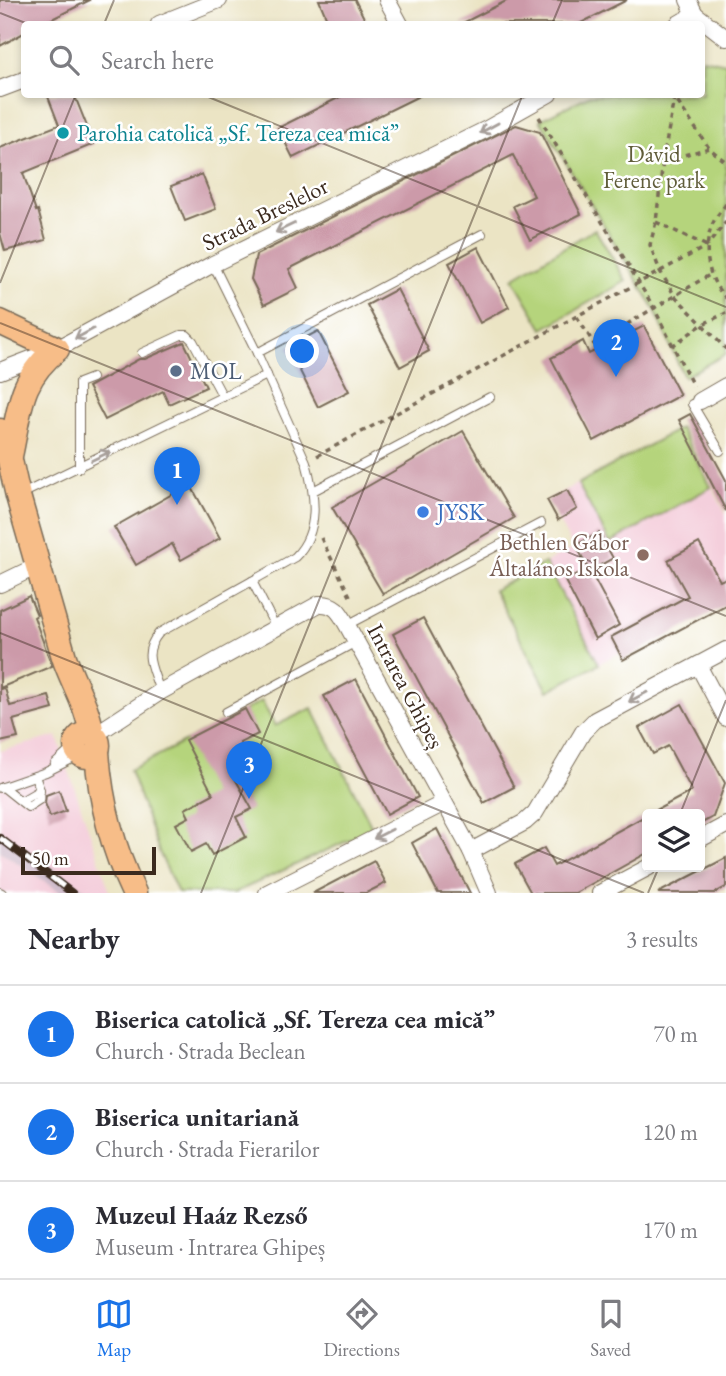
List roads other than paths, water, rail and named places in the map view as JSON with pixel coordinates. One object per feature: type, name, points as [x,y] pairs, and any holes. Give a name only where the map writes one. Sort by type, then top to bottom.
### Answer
[{"type":"main road","points":[[0,322],[57,349],[41,361],[28,382],[9,456]]},
{"type":"main road","points":[[0,430],[71,678],[74,719],[87,745],[112,836],[134,893]]},
{"type":"street","points":[[166,21],[219,0]]},
{"type":"street","points":[[387,0],[398,21]]},
{"type":"street","points":[[680,21],[691,7],[726,38]]},
{"type":"street","points":[[0,89],[21,81]]},
{"type":"street","name":"Strada Breslelor","points":[[0,371],[57,349],[213,264],[487,129],[542,98]]},
{"type":"street","points":[[700,401],[726,386]]},
{"type":"street","points":[[0,584],[37,566]]},
{"type":"street","name":"Intrarea Ghipeș","points":[[276,628],[319,604],[331,605],[354,621],[356,642],[471,851],[489,893]]},
{"type":"street","points":[[87,745],[160,692],[276,628]]},
{"type":"street","points":[[471,851],[525,822],[535,813],[583,732],[595,719],[726,650]]},
{"type":"street","points":[[698,665],[726,718]]},
{"type":"street","points":[[267,893],[443,803]]},
{"type":"street","points":[[705,836],[726,825]]},
{"type":"street","points":[[600,893],[642,871]]},
{"type":"lane","points":[[257,354],[482,234]]},
{"type":"lane","points":[[160,692],[149,656],[149,647],[159,633],[295,557],[308,540],[313,522],[313,491],[306,462],[213,264]]},
{"type":"lane","points":[[142,353],[181,335],[187,335],[193,341],[223,397]]},
{"type":"lane","points":[[18,496],[267,375]]},
{"type":"lane","points":[[79,468],[79,383],[92,378]]},
{"type":"lane","points":[[313,491],[490,397]]},
{"type":"lane","points":[[700,401],[692,404],[720,450]]},
{"type":"lane","points":[[354,621],[541,523]]},
{"type":"lane","points":[[252,581],[276,628]]},
{"type":"lane","points":[[226,712],[356,642]]},
{"type":"lane","points":[[1,788],[46,772],[87,745]]},
{"type":"lane","points":[[1,788],[28,807],[39,800],[40,790],[35,776]]},
{"type":"railway","points":[[0,838],[72,893]]},
{"type":"place","name":"Parohia catolică „Sf. Tereza cea mică”","points":[[63,133]]},
{"type":"place","name":"MOL","points":[[176,371]]},
{"type":"place","name":"Biserica unitariană","points":[[616,377]]},
{"type":"place","name":"Biserica catolică „Sf. Tereza cea mică”","points":[[177,505]]},
{"type":"place","name":"JYSK","points":[[423,512]]},
{"type":"place","name":"Bethlen Gábor Általános Iskola","points":[[643,555]]},
{"type":"place","name":"Muzeul Haáz Rezső","points":[[249,799]]},
{"type":"park label","name":"Dávid Ferenc park","points":[[654,167]]}]
